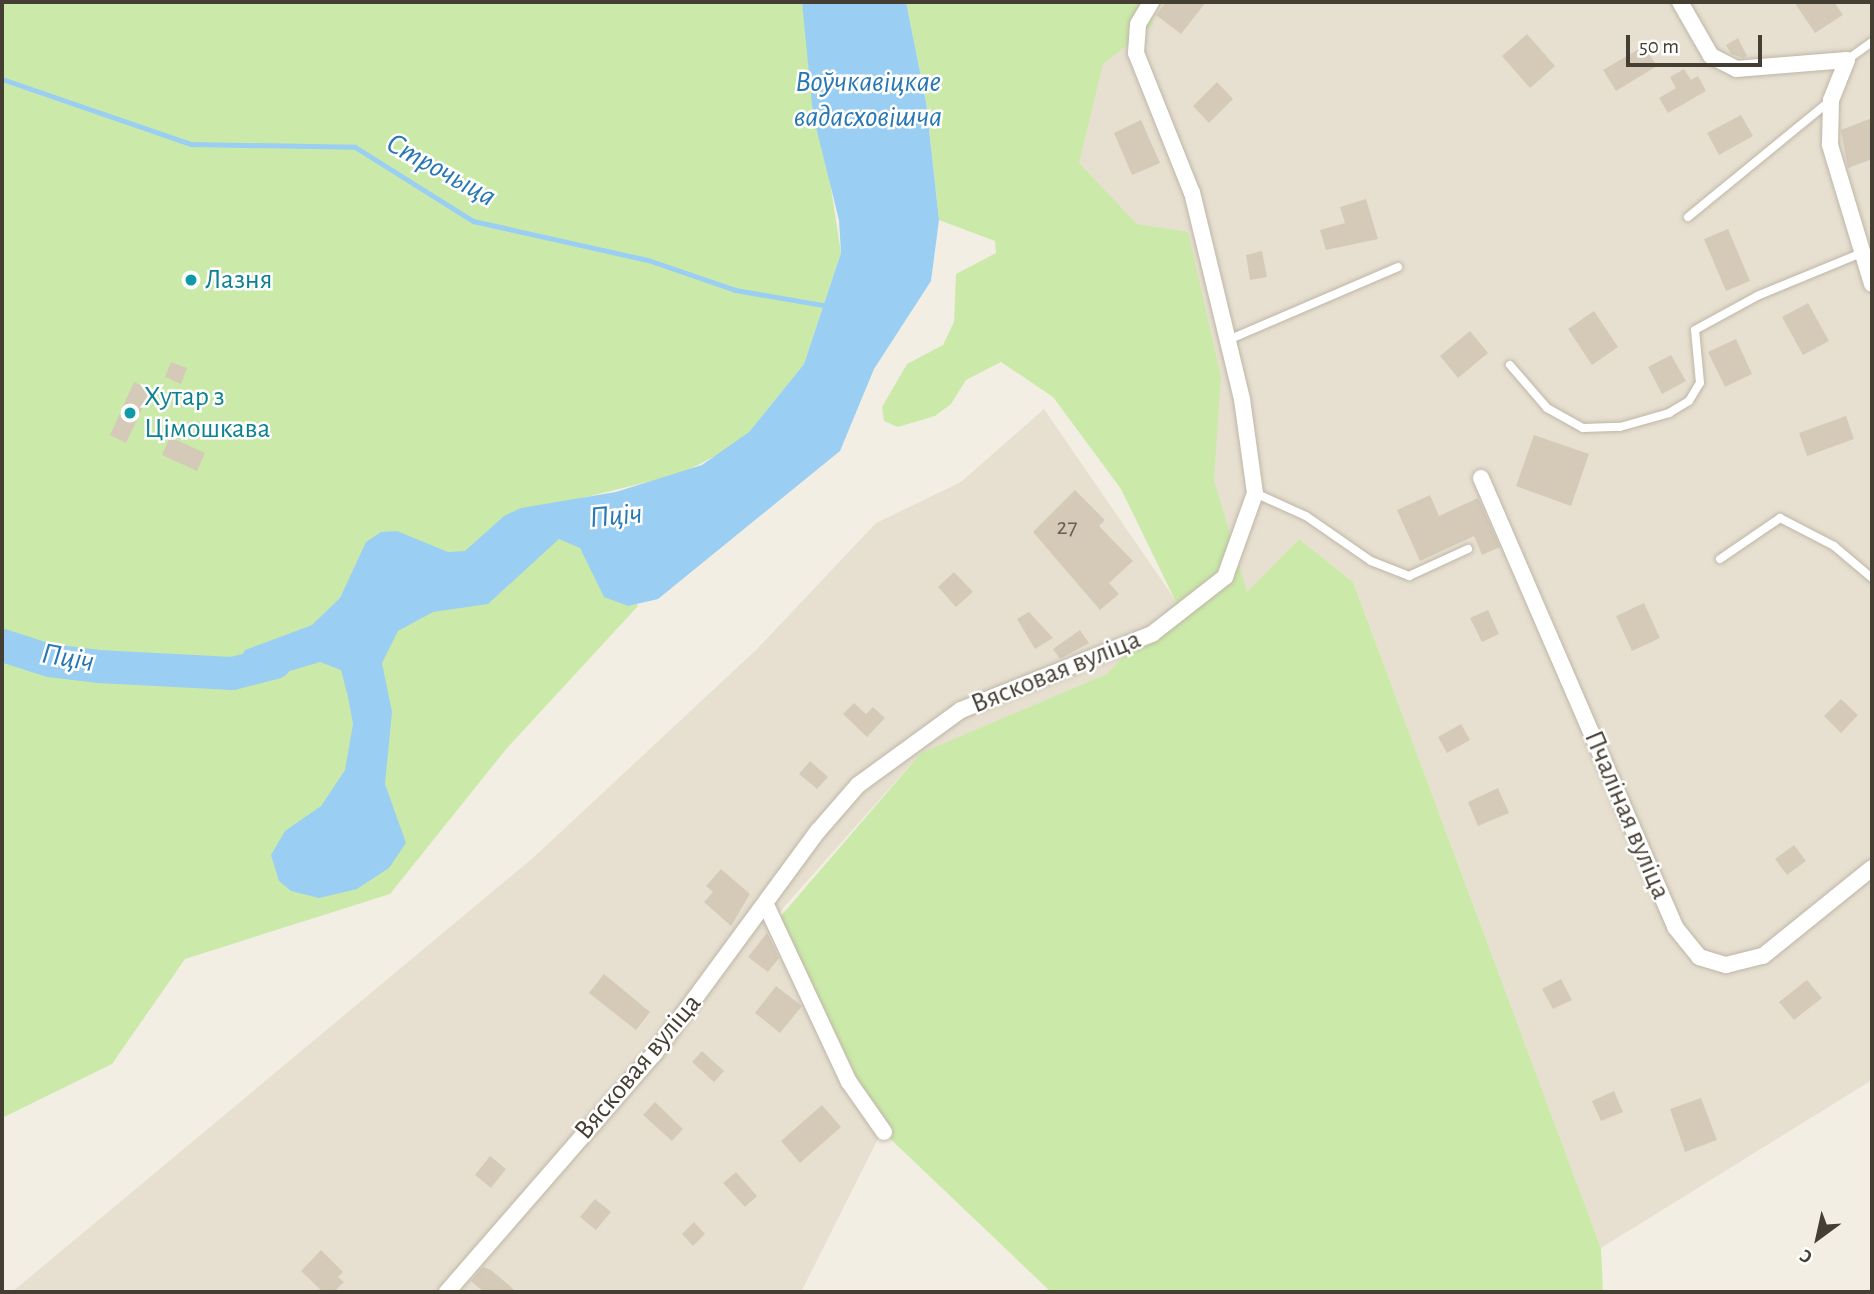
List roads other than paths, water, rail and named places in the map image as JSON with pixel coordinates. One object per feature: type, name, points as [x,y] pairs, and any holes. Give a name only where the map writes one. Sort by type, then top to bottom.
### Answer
[{"type":"street","name":"Вясковая вуліца","points":[[447,1292],[654,1054],[844,798],[916,740],[982,698],[1125,648],[1202,598],[1234,560],[1255,493],[1228,340],[1192,193],[1136,53],[1138,24],[1151,2]]},
{"type":"street","points":[[1680,2],[1711,56],[1736,69],[1847,60],[1831,100],[1830,145],[1859,254],[1872,284]]},
{"type":"street","name":"Пчаліная вуліца","points":[[1481,478],[1675,926],[1699,957],[1726,965],[1763,956],[1872,868]]},
{"type":"street","points":[[766,905],[794,954],[815,1013],[849,1082],[884,1132]]},
{"type":"lane","points":[[1847,60],[1872,42]]},
{"type":"lane","points":[[1688,217],[1831,100]]},
{"type":"lane","points":[[1510,365],[1546,408],[1583,428],[1620,427],[1669,413],[1689,401],[1700,383],[1695,331],[1757,296],[1859,254]]},
{"type":"lane","points":[[1228,340],[1398,267]]},
{"type":"lane","points":[[1255,493],[1306,516],[1371,561],[1409,576],[1468,550]]},
{"type":"lane","points":[[1720,559],[1780,518],[1834,547],[1872,578]]},
{"type":"water","name":"Воўчкавіцкае вадасховішча","points":[[802,2],[906,2],[926,102],[939,220],[931,281],[874,369],[840,451],[658,599],[628,606],[604,597],[580,548],[559,539],[488,604],[433,612],[398,631],[382,663],[392,712],[385,784],[406,843],[389,868],[357,889],[319,898],[291,891],[279,881],[271,855],[285,831],[321,806],[345,770],[353,724],[348,697],[341,670],[320,662],[243,685],[232,673],[245,650],[312,625],[340,598],[366,542],[381,532],[397,531],[448,552],[465,551],[504,516],[521,508],[616,492],[702,465],[749,432],[804,364],[841,253],[839,220],[813,115]]},
{"type":"waterway","name":"Строчыца","points":[[2,79],[191,144],[355,147],[473,221],[648,260],[735,290],[834,307]]},
{"type":"waterway","name":"Пціч","points":[[2,645],[49,660],[98,666],[232,673],[275,662]]},
{"type":"place","name":"Лазня","points":[[191,280]]},
{"type":"place","name":"Хутар з Цімошкава","points":[[130,413]]}]
